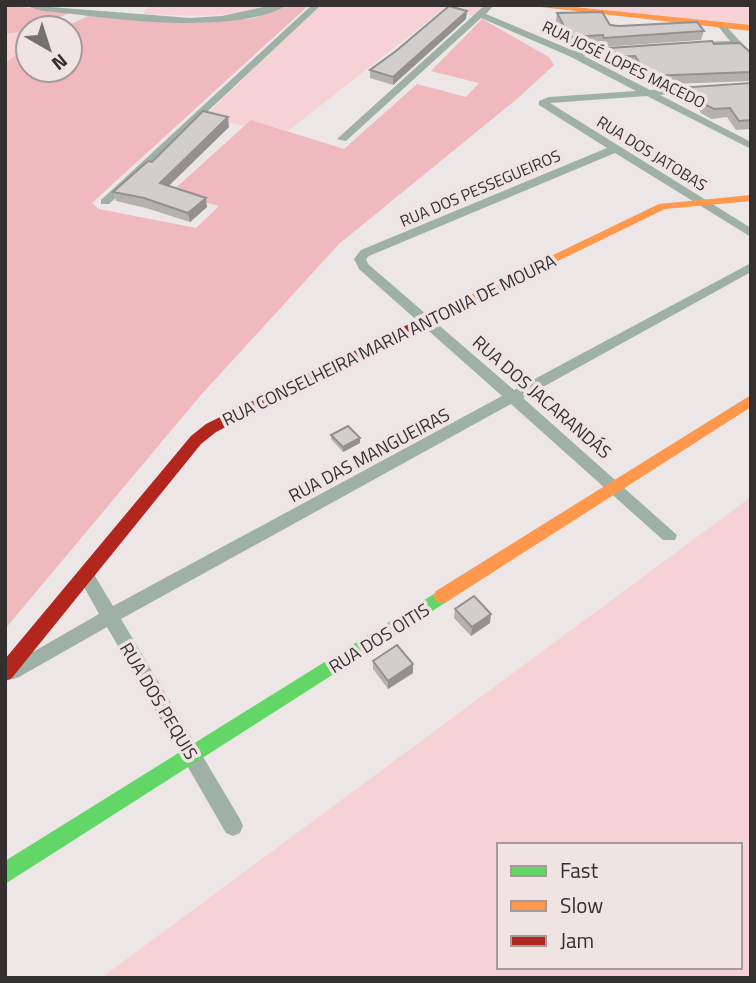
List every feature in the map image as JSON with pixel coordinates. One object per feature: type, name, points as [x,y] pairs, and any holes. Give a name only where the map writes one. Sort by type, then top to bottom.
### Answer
[{"type":"street","points":[[29,5],[113,16],[189,19],[257,15],[284,5]]},
{"type":"street","points":[[105,202],[317,5]]},
{"type":"street","points":[[342,139],[490,5]]},
{"type":"street","points":[[527,5],[751,28]]},
{"type":"street","name":"RUA JOSÉ LOPES MACEDO","points":[[481,15],[572,54],[745,139],[751,146]]},
{"type":"street","points":[[722,25],[751,59]]},
{"type":"street","points":[[682,47],[737,43]]},
{"type":"street","points":[[572,54],[641,49]]},
{"type":"street","points":[[652,94],[751,86]]},
{"type":"street","name":"RUA DOS JATOBAS","points":[[652,94],[549,100],[544,105],[751,233]]},
{"type":"street","name":"RUA DOS PESSEGUEIROS","points":[[360,259],[365,253],[614,149]]},
{"type":"street","name":"RUA CONSELHEIRA MARIA ANTONIA DE MOURA","points":[[5,674],[196,440],[211,428],[425,320],[663,206],[751,198]]},
{"type":"street","name":"RUA DOS JACARANDÁS","points":[[360,259],[363,266],[669,535]]},
{"type":"street","name":"RUA DAS MANGUEIRAS","points":[[5,674],[514,399],[751,267]]},
{"type":"street","name":"RUA DOS OITIS","points":[[5,873],[751,400]]},
{"type":"street","name":"RUA DOS PEQUIS","points":[[86,576],[233,826]]},
{"type":"shaded area","points":[[5,5],[70,13],[14,14],[14,33],[5,34]]},
{"type":"shaded area","points":[[150,5],[271,5],[224,15],[143,14]]},
{"type":"shaded area","points":[[290,5],[309,5],[92,203],[99,209],[196,228],[219,206],[170,193],[251,120],[344,149],[417,84],[466,97],[479,83],[431,71],[482,19],[549,57],[554,65],[518,98],[339,244],[200,396],[5,629],[5,63],[14,57],[14,84],[84,84],[84,18],[88,16],[223,21],[254,18]]},
{"type":"shaded area","points":[[320,5],[487,5],[474,16],[442,10],[288,131],[251,120],[244,126],[204,117]]},
{"type":"shaded area","points":[[555,5],[751,5],[751,26]]},
{"type":"shaded area","points":[[14,32],[14,57],[5,63],[5,34]]},
{"type":"shaded area","points":[[751,497],[751,978],[101,978]]},
{"type":"building","points":[[449,6],[467,11],[393,77],[370,70],[396,51]]},
{"type":"building","points":[[602,12],[610,25],[697,22],[704,31],[604,38],[603,35],[570,37],[557,13]]},
{"type":"building","points":[[712,41],[714,44],[740,43],[751,53],[751,72],[648,76],[635,56],[616,57],[610,48]]},
{"type":"building","points":[[751,83],[751,120],[739,121],[730,108],[714,109],[704,104],[691,87]]},
{"type":"building","points":[[203,111],[228,117],[160,183],[206,198],[188,213],[144,198],[113,192],[148,161],[152,162]]},
{"type":"building","points":[[348,426],[360,438],[343,447],[331,435]]},
{"type":"building","points":[[474,596],[491,614],[472,627],[455,609]]},
{"type":"building","points":[[397,645],[413,664],[388,681],[373,661]]},
{"type":"traffic: fast","points":[[5,873],[442,596]]},
{"type":"traffic: slow","points":[[527,5],[751,28]]},
{"type":"traffic: slow","points":[[417,324],[663,206],[751,198]]},
{"type":"traffic: slow","points":[[442,596],[751,400]]},
{"type":"traffic: jam","points":[[5,673],[196,440],[211,428],[417,324]]}]
